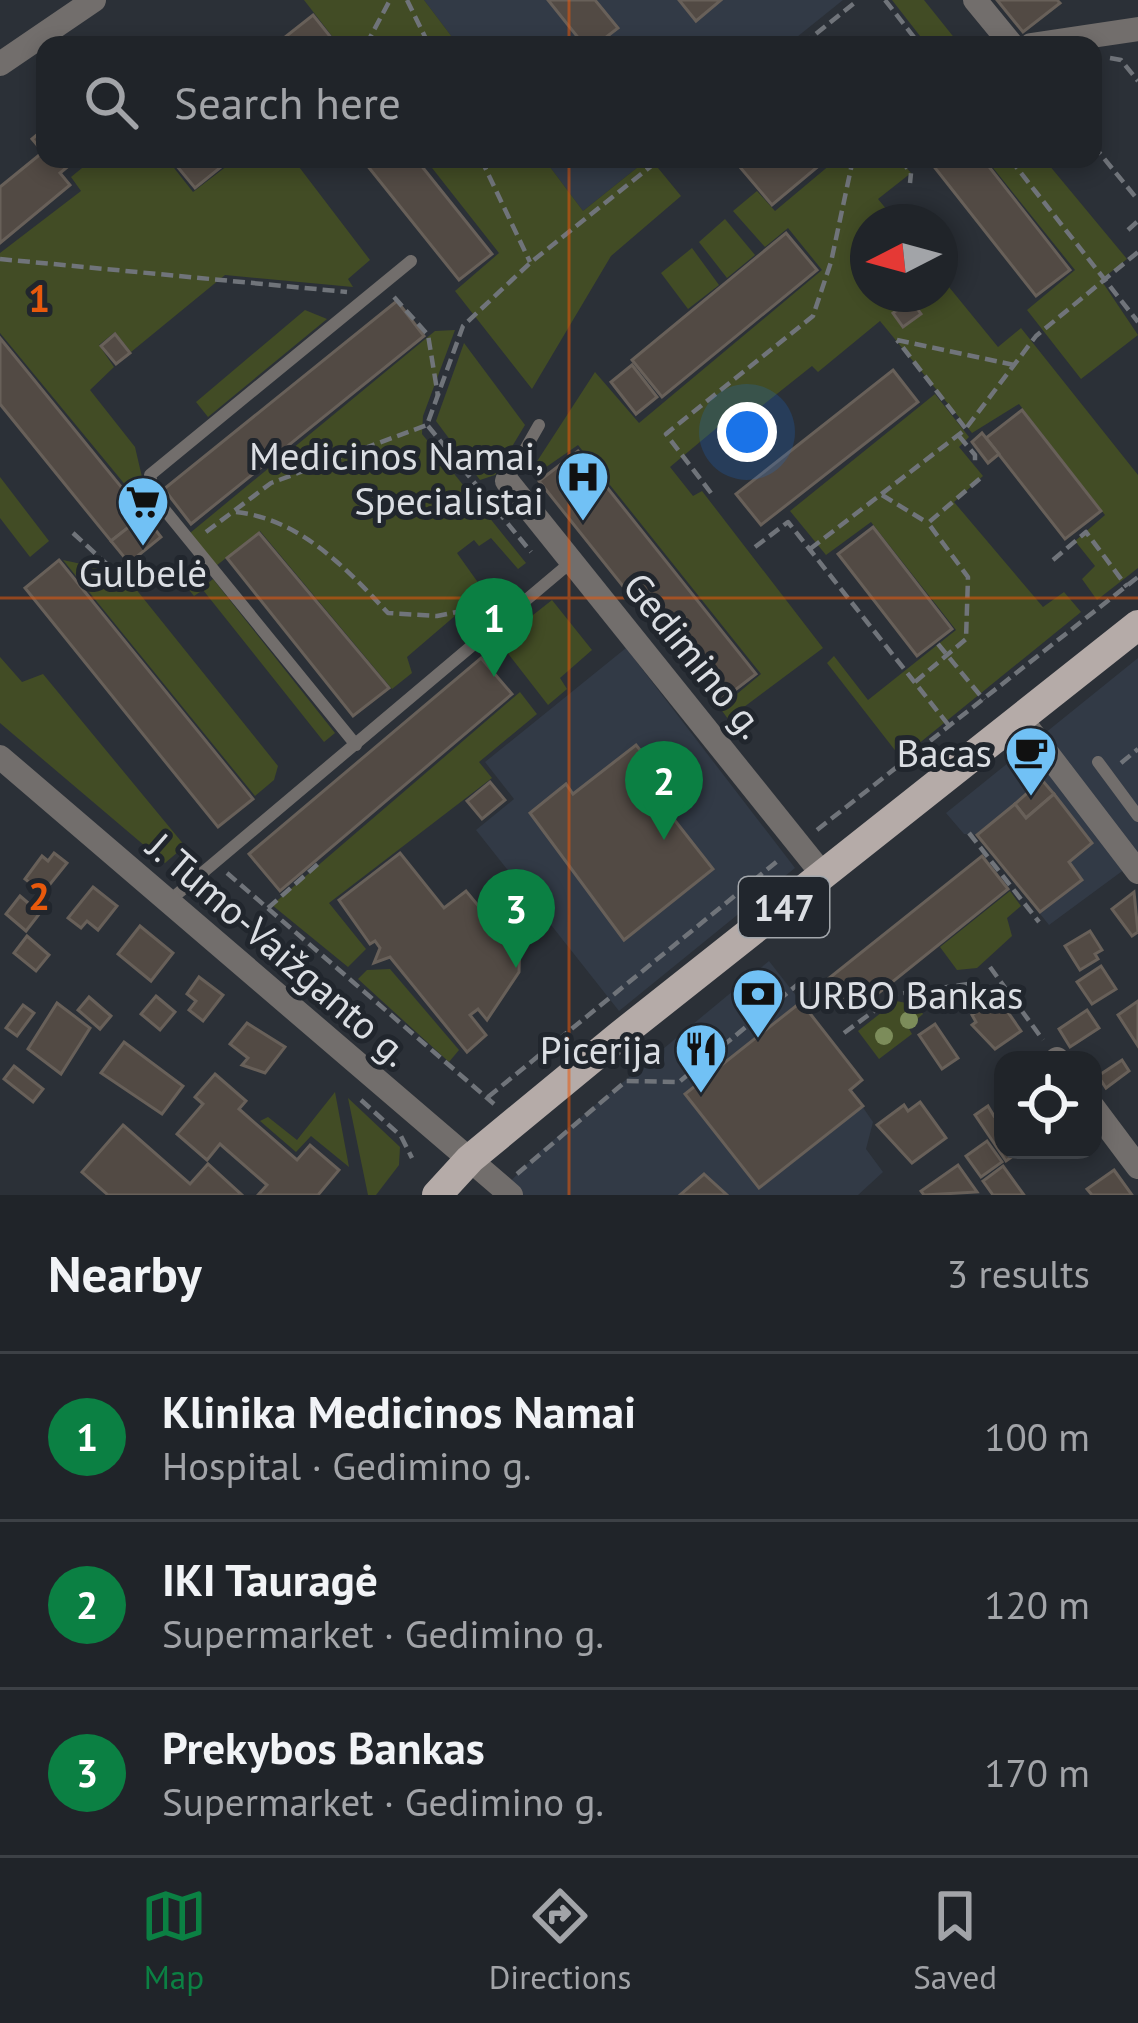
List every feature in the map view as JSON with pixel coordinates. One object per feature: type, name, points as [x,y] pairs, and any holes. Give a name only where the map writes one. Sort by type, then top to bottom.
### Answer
[{"type":"main road","name":"147","points":[[437,1195],[470,1159],[1138,625]]},
{"type":"street","points":[[41,36],[94,0]]},
{"type":"street","points":[[975,0],[1005,36]]},
{"type":"street","points":[[1091,36],[1138,29]]},
{"type":"street","points":[[0,64],[36,39]]},
{"type":"street","name":"Gedimino g.","points":[[507,481],[824,876]]},
{"type":"street","points":[[1021,719],[1134,856]]},
{"type":"street","name":"J. Tumo-Vaižganto g.","points":[[0,757],[507,1192]]},
{"type":"street","points":[[1102,1119],[1138,1167]]},
{"type":"lane","points":[[356,745],[155,498],[150,475],[411,261]]},
{"type":"lane","points":[[507,481],[538,425]]},
{"type":"lane","points":[[170,901],[571,563]]},
{"type":"lane","points":[[1102,768],[1138,816]]},
{"type":"path","points":[[371,36],[390,0]]},
{"type":"path","points":[[407,0],[425,36]]},
{"type":"path","points":[[813,36],[858,0]]},
{"type":"path","points":[[885,0],[913,36]]},
{"type":"path","points":[[1102,58],[1121,60],[1138,81]]},
{"type":"path","points":[[1102,156],[1138,200]]},
{"type":"path","points":[[485,168],[530,263]]},
{"type":"path","points":[[190,543],[271,483],[427,425],[463,326],[530,263],[650,168]]},
{"type":"path","points":[[711,493],[665,434],[813,316],[832,262],[851,168]]},
{"type":"path","points":[[906,168],[910,183]]},
{"type":"path","points":[[1017,168],[1138,322]]},
{"type":"path","points":[[1128,230],[1138,221]]},
{"type":"path","points":[[810,549],[966,429],[1036,336],[1138,252]]},
{"type":"path","points":[[0,259],[399,298],[428,334],[438,397]]},
{"type":"path","points":[[966,429],[897,340],[1014,365]]},
{"type":"path","points":[[958,435],[975,455],[975,466]]},
{"type":"path","points":[[928,523],[983,476]]},
{"type":"path","points":[[882,494],[928,523],[968,577],[966,639],[915,682]]},
{"type":"path","points":[[235,512],[289,527],[344,566],[388,613],[437,616],[462,611],[485,634]]},
{"type":"path","points":[[754,547],[788,522],[950,728]]},
{"type":"path","points":[[1053,560],[1086,532],[1127,586]]},
{"type":"path","points":[[73,533],[110,567],[148,576]]},
{"type":"path","points":[[938,644],[984,700]]},
{"type":"path","points":[[1102,768],[1138,749]]},
{"type":"path","points":[[969,833],[1039,922]]},
{"type":"path","points":[[213,861],[476,1092],[488,1096]]},
{"type":"path","points":[[267,909],[318,864]]},
{"type":"path","points":[[990,967],[1051,1051]]},
{"type":"path","points":[[507,1192],[626,1082],[680,1082],[803,980]]},
{"type":"path","points":[[844,1034],[897,994],[968,984]]},
{"type":"shaded area","points":[[424,0],[843,0],[798,36],[451,36]]},
{"type":"shaded area","points":[[551,168],[637,168],[583,211]]},
{"type":"shaded area","points":[[626,648],[795,868],[619,1011],[476,830],[514,799],[485,762]]},
{"type":"shaded area","points":[[1138,658],[1138,882],[1125,869],[1049,925],[977,835],[964,834],[946,813]]},
{"type":"shaded area","points":[[769,961],[862,1080],[851,1090],[873,1122],[866,1149],[883,1172],[858,1195],[497,1195],[539,1152]]},
{"type":"green space","points":[[304,0],[424,0],[451,36],[332,36]]},
{"type":"green space","points":[[892,0],[924,0],[953,36],[920,36]]},
{"type":"green space","points":[[82,168],[174,168],[193,192],[224,168],[300,168],[370,260],[348,279],[353,287],[225,275],[131,352],[115,332],[99,345],[114,367],[90,390],[135,447],[142,477],[127,487],[0,333],[0,253],[81,191],[71,177]]},
{"type":"green space","points":[[432,168],[551,168],[583,211],[637,168],[658,168],[681,196],[611,256],[532,389],[455,291],[499,253]]},
{"type":"green space","points":[[826,168],[907,168],[911,173],[878,199],[882,204],[850,204],[850,312],[958,312],[958,298],[998,347],[1021,328],[1138,475],[1138,568],[1097,600],[1082,579],[1095,566],[1075,541],[1105,515],[1019,404],[972,433],[880,321],[818,372],[812,366],[733,429],[725,421],[670,467],[693,496],[702,491],[823,648],[728,719],[720,708],[761,674],[578,445],[539,472],[534,466],[595,372],[639,423],[822,270],[788,228],[765,247],[733,211],[757,191],[775,211]]},
{"type":"green space","points":[[993,168],[1051,168],[1127,259],[1101,280],[1138,335],[1081,379],[1027,310],[1075,270]]},
{"type":"green space","points":[[725,219],[755,255],[727,278],[699,242]]},
{"type":"green space","points":[[692,248],[719,285],[688,309],[661,273]]},
{"type":"green space","points":[[305,310],[327,319],[208,417],[196,402]]},
{"type":"green space","points":[[455,330],[423,416],[422,434],[526,563],[518,569],[491,538],[479,546],[474,540],[457,553],[484,591],[407,657],[412,673],[392,689],[260,531],[216,566],[190,533],[435,331]]},
{"type":"green space","points":[[464,343],[525,425],[495,475],[480,480],[436,421]]},
{"type":"green space","points":[[935,394],[969,437],[959,447],[983,476],[954,502],[1043,607],[1064,592],[1081,612],[901,758],[827,663],[834,656],[868,700],[956,630],[871,522],[826,555],[790,511]]},
{"type":"green space","points":[[0,477],[49,541],[30,557],[0,518]]},
{"type":"green space","points":[[63,560],[123,573],[278,766],[274,780],[255,796]]},
{"type":"green space","points":[[200,575],[207,584],[213,579],[335,733],[324,742],[203,590],[194,596],[181,580]]},
{"type":"green space","points":[[552,600],[592,650],[560,678],[567,689],[548,705],[499,642]]},
{"type":"green space","points":[[0,657],[22,682],[43,674],[185,846],[165,863],[0,723]]},
{"type":"green space","points":[[520,692],[537,714],[479,762],[492,778],[329,903],[366,949],[348,967],[272,905]]},
{"type":"green space","points":[[1010,891],[1021,906],[1007,918],[1012,936],[977,968],[957,970],[940,947]]},
{"type":"green space","points":[[390,969],[459,1050],[449,1062],[358,979],[367,970]]},
{"type":"green space","points":[[896,1001],[917,1005],[923,1014],[908,1027],[912,1034],[879,1059],[858,1031]]},
{"type":"green space","points":[[335,1092],[349,1167],[311,1136],[296,1152],[260,1121],[268,1117],[297,1140]]},
{"type":"green space","points":[[348,1098],[400,1147],[399,1165],[376,1195],[368,1195]]},
{"type":"building","points":[[548,0],[595,0],[618,28],[608,36],[577,36]]},
{"type":"building","points":[[679,0],[721,0],[696,21]]},
{"type":"building","points":[[997,0],[1057,0],[1060,3],[1023,32]]},
{"type":"building","points":[[313,15],[330,36],[286,36]]},
{"type":"building","points":[[36,158],[36,168],[66,168],[60,173],[70,185],[0,243],[0,187]]},
{"type":"building","points":[[178,168],[220,168],[195,188]]},
{"type":"building","points":[[369,168],[423,168],[492,254],[459,280]]},
{"type":"building","points":[[741,168],[816,168],[772,205]]},
{"type":"building","points":[[935,168],[990,168],[1070,270],[1036,296]]},
{"type":"building","points":[[786,233],[817,270],[662,397],[632,360]]},
{"type":"building","points":[[397,301],[424,336],[191,524],[164,489]]},
{"type":"building","points":[[920,312],[921,314],[903,327],[893,313]]},
{"type":"building","points":[[115,334],[130,353],[116,364],[101,346]]},
{"type":"building","points":[[0,338],[144,515],[111,541],[0,404]]},
{"type":"building","points":[[632,365],[657,397],[636,414],[611,382]]},
{"type":"building","points":[[893,370],[918,402],[761,525],[736,494]]},
{"type":"building","points":[[1022,410],[1101,511],[1065,539],[986,438]]},
{"type":"building","points":[[982,433],[999,454],[988,463],[972,442]]},
{"type":"building","points":[[578,451],[756,674],[717,704],[539,481]]},
{"type":"building","points":[[144,515],[161,537],[129,563],[111,541]]},
{"type":"building","points":[[873,527],[952,629],[917,656],[838,554]]},
{"type":"building","points":[[259,533],[389,688],[353,716],[227,558]]},
{"type":"building","points":[[59,560],[253,799],[218,827],[25,588]]},
{"type":"building","points":[[481,658],[512,694],[280,891],[249,854]]},
{"type":"building","points":[[636,745],[653,766],[640,776],[713,869],[624,940],[530,813],[566,784],[573,794]]},
{"type":"building","points":[[1042,780],[1054,794],[1026,818],[1015,804]]},
{"type":"building","points":[[490,782],[505,800],[482,819],[467,801]]},
{"type":"building","points":[[1054,794],[1092,843],[1069,862],[1082,880],[1040,912],[977,835],[1015,804],[1026,818]]},
{"type":"building","points":[[54,853],[67,863],[43,893],[25,879],[42,856],[48,861]]},
{"type":"building","points":[[400,853],[444,908],[466,891],[501,933],[513,924],[520,934],[519,972],[487,1020],[478,1009],[470,1015],[486,1035],[467,1052],[390,957],[374,963],[380,948],[375,941],[370,944],[339,900]]},
{"type":"building","points":[[982,856],[1008,889],[855,1012],[828,979]]},
{"type":"building","points":[[93,887],[117,906],[98,930],[87,921],[81,928],[68,918]]},
{"type":"building","points":[[1134,892],[1138,932],[1132,936],[1112,909]]},
{"type":"building","points":[[20,896],[40,913],[26,931],[6,914]]},
{"type":"building","points":[[140,926],[173,953],[151,981],[118,954]]},
{"type":"building","points":[[1090,931],[1102,950],[1095,954],[1098,959],[1080,970],[1065,946]]},
{"type":"building","points":[[27,936],[49,955],[36,971],[14,953]]},
{"type":"building","points":[[1101,966],[1116,989],[1092,1004],[1077,982]]},
{"type":"building","points":[[199,977],[223,995],[203,1021],[189,1010],[196,1001],[187,994]]},
{"type":"building","points":[[156,996],[175,1012],[160,1030],[141,1014]]},
{"type":"building","points":[[89,997],[111,1016],[100,1029],[78,1010]]},
{"type":"building","points":[[1138,1001],[1138,1046],[1118,1015]]},
{"type":"building","points":[[801,1002],[862,1080],[850,1090],[863,1106],[759,1188],[685,1094]]},
{"type":"building","points":[[991,1002],[996,1010],[1003,1005],[1021,1031],[995,1049],[972,1025],[976,1022],[972,1015]]},
{"type":"building","points":[[57,1003],[90,1028],[61,1074],[28,1049]]},
{"type":"building","points":[[23,1005],[34,1013],[17,1036],[6,1028]]},
{"type":"building","points":[[1087,1010],[1099,1028],[1070,1047],[1059,1029]]},
{"type":"building","points":[[247,1023],[285,1047],[265,1073],[242,1065],[248,1058],[230,1044]]},
{"type":"building","points":[[935,1024],[958,1058],[942,1069],[919,1035]]},
{"type":"building","points":[[124,1042],[183,1086],[162,1114],[101,1073]]},
{"type":"building","points":[[1122,1060],[1129,1071],[1106,1088],[1102,1073]]},
{"type":"building","points":[[14,1066],[43,1089],[33,1102],[4,1079]]},
{"type":"building","points":[[215,1074],[246,1101],[239,1109],[297,1160],[310,1145],[339,1170],[318,1195],[258,1195],[267,1185],[220,1144],[207,1160],[177,1134],[203,1104],[195,1097]]},
{"type":"building","points":[[920,1102],[946,1138],[912,1163],[877,1125],[904,1105],[908,1111]]},
{"type":"building","points":[[988,1106],[994,1116],[994,1143],[975,1115]]},
{"type":"building","points":[[123,1125],[190,1184],[208,1164],[242,1195],[108,1195],[82,1172]]},
{"type":"building","points":[[987,1141],[994,1159],[1002,1162],[981,1177],[966,1156]]},
{"type":"building","points":[[958,1165],[977,1192],[924,1195],[921,1191]]},
{"type":"building","points":[[1003,1166],[1024,1195],[993,1195],[983,1181]]},
{"type":"building","points":[[1114,1170],[1132,1195],[1092,1195],[1087,1189]]},
{"type":"building","points":[[704,1174],[727,1195],[680,1195]]},
{"type":"place","name":"Medicinos Namai, Specialistai","points":[[583,523]]},
{"type":"place","name":"Gulbelė","points":[[143,548]]},
{"type":"place","name":"Klinika Medicinos Namai","points":[[494,677]]},
{"type":"place","name":"Bacas","points":[[1031,798]]},
{"type":"place","name":"IKI Tauragė","points":[[664,840]]},
{"type":"place","name":"Prekybos Bankas","points":[[516,968]]},
{"type":"place","name":"URBO Bankas","points":[[758,1040]]},
{"type":"place","name":"Picerija","points":[[701,1095]]}]
